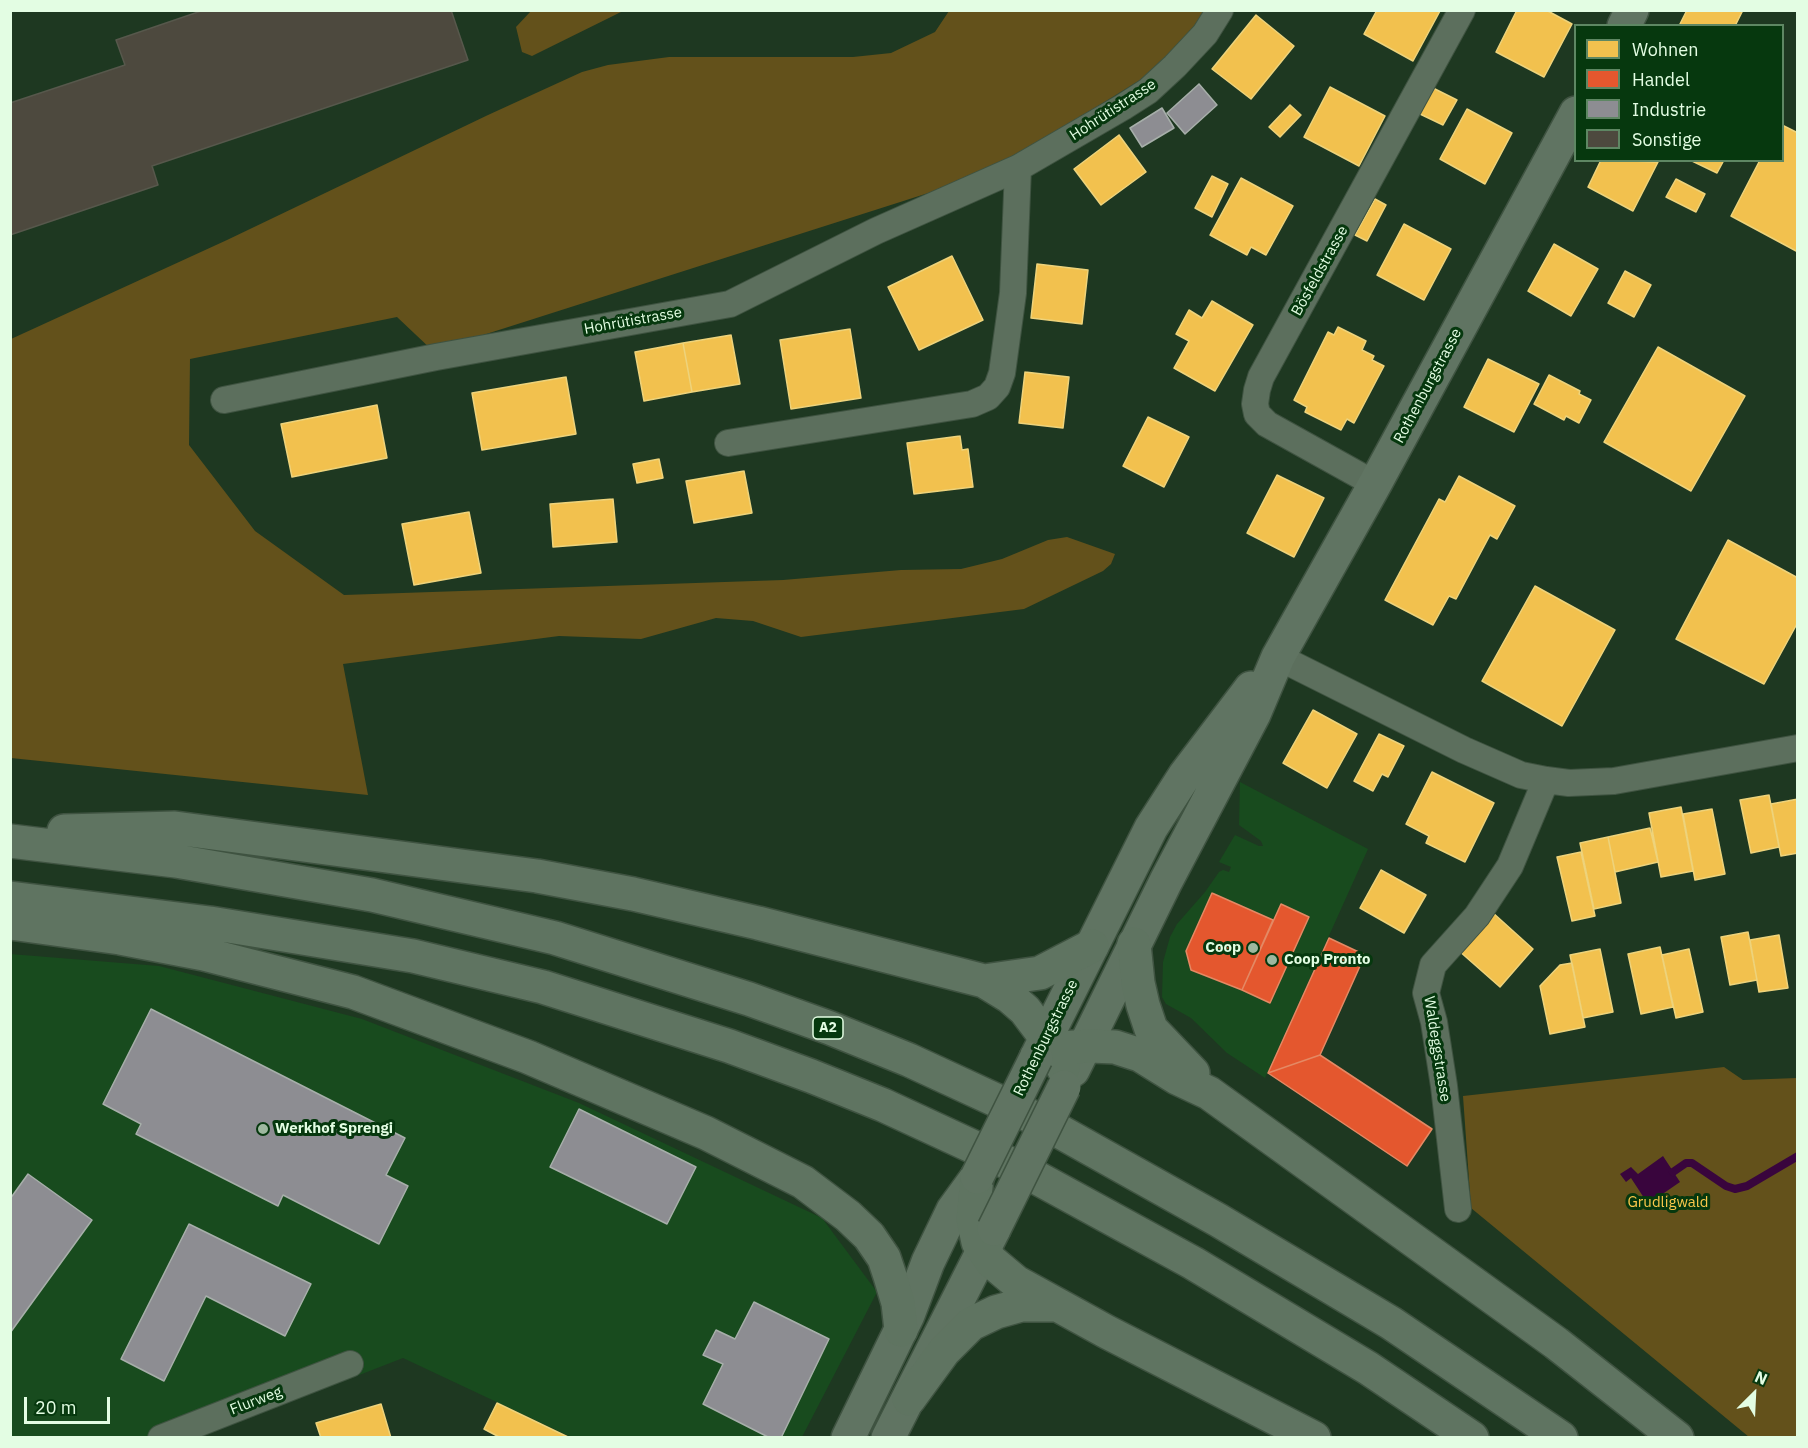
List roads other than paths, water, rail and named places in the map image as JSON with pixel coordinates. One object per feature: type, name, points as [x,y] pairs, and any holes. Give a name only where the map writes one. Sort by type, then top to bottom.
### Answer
[{"type":"highway","points":[[10,832],[175,828],[537,876],[633,894],[747,920],[984,981],[1010,997],[1024,1010],[1060,1060],[1115,1047],[1140,1055],[1177,1078],[1209,1093],[1546,1336],[1677,1437]]},
{"type":"highway","name":"A2","points":[[10,842],[176,861],[372,895],[555,938],[749,999],[830,1028],[909,1060],[1041,1121],[1208,1214],[1391,1323],[1561,1437]]},
{"type":"highway","points":[[10,898],[210,923],[413,956],[543,987],[729,1046],[811,1076],[883,1105],[1019,1168],[1193,1263],[1368,1368],[1472,1437]]},
{"type":"highway","points":[[10,923],[120,938],[204,954],[353,992],[528,1057],[706,1133],[803,1182],[833,1203],[869,1236],[884,1258],[891,1276],[901,1330]]},
{"type":"highway","points":[[1134,944],[1140,994],[1151,1029],[1209,1093]]},
{"type":"highway","points":[[984,981],[1040,973],[1092,946]]},
{"type":"highway","points":[[977,1177],[976,1227],[992,1261],[1016,1282],[1314,1437]]},
{"type":"highway","points":[[909,1399],[944,1351],[971,1324],[996,1312],[1021,1305],[1057,1305]]},
{"type":"main road","points":[[1625,24],[1632,10]]},
{"type":"main road","name":"Rothenburgstrasse","points":[[977,1177],[1060,1060],[1134,944],[1254,714],[1278,657],[1375,484],[1574,115]]},
{"type":"main road","name":"Rothenburgstrasse","points":[[888,1437],[909,1399],[976,1227],[1060,1060],[1092,946],[1135,859],[1169,797],[1236,705],[1278,657]]},
{"type":"main road","name":"Rothenburgstrasse","points":[[848,1437],[901,1330],[928,1262],[976,1227]]},
{"type":"street","name":"Hohrütistrasse","points":[[224,400],[436,357],[730,304],[876,231],[1018,168],[1148,91],[1205,34],[1220,10]]},
{"type":"street","name":"Bösfeldstrasse","points":[[1375,484],[1267,424],[1257,414],[1255,404],[1257,390],[1261,377],[1462,10]]},
{"type":"street","points":[[728,443],[972,404],[988,397],[997,387],[1002,373],[1012,304],[1018,168]]},
{"type":"street","points":[[1278,657],[1464,750],[1521,775],[1546,780],[1569,783],[1614,781],[1797,748]]},
{"type":"street","name":"Waldeggstrasse","points":[[1458,1209],[1444,1086],[1434,1022],[1426,993],[1433,965],[1477,916],[1510,866],[1546,780]]},
{"type":"street","name":"Flurweg","points":[[161,1437],[350,1364]]},
{"type":"waterway","points":[[1673,1172],[1686,1163],[1692,1163],[1726,1186],[1735,1189],[1747,1186],[1798,1156]]},
{"type":"place","name":"Coop","points":[[1253,948]]},
{"type":"place","name":"Coop Pronto","points":[[1272,960]]},
{"type":"place","name":"Werkhof Sprengi","points":[[263,1129]]},
{"type":"park label","name":"Grudligwald","points":[[1668,1203]]}]
